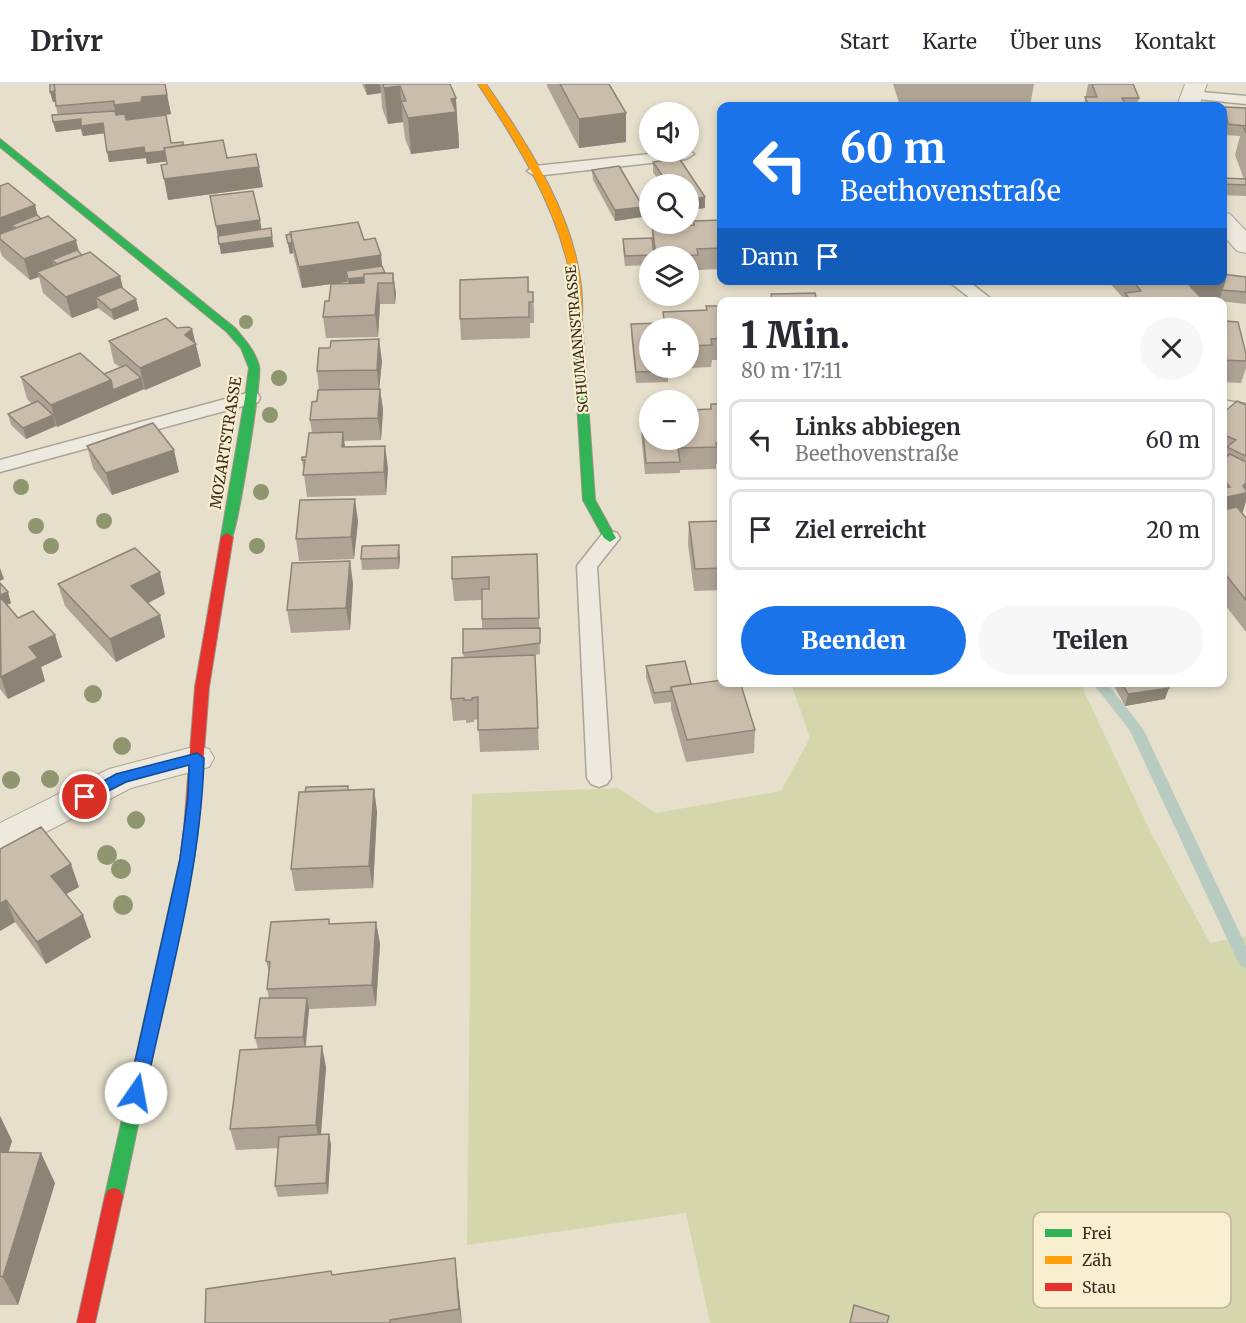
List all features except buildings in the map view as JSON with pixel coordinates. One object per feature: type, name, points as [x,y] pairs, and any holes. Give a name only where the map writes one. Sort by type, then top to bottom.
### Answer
[{"type":"street","name":"SCHUMANNSTRASSE","points":[[482,84],[511,126],[535,171],[561,230],[574,271],[589,500],[609,538]]},
{"type":"street","name":"MOZARTSTRASSE","points":[[0,142],[242,341],[255,360],[251,398],[202,687],[195,796],[187,859],[86,1323]]},
{"type":"street","points":[[1227,225],[1246,246]]},
{"type":"street","points":[[0,840],[121,778],[197,758]]},
{"type":"lane","points":[[1192,95],[1246,100]]},
{"type":"lane","points":[[535,171],[639,159]]},
{"type":"lane","points":[[962,285],[980,297]]},
{"type":"lane","points":[[0,466],[251,398]]},
{"type":"lane","points":[[1227,407],[1246,410]]},
{"type":"lane","points":[[598,778],[587,566],[609,538]]},
{"type":"green space","points":[[792,687],[1082,687],[1150,831],[1210,943],[1246,936],[1246,1323],[710,1323],[686,1213],[467,1245],[472,794],[618,788],[656,813],[781,791],[810,738]]},
{"type":"waterway","points":[[1102,687],[1136,729],[1246,962]]},
{"type":"traffic: fast","points":[[0,142],[231,330],[246,347],[254,368],[227,537]]},
{"type":"traffic: fast","points":[[577,320],[589,500],[610,538]]},
{"type":"traffic: fast","points":[[114,1196],[187,859],[191,829]]},
{"type":"traffic: slow","points":[[482,84],[537,173],[559,221],[574,270],[577,320]]},
{"type":"traffic: jam","points":[[191,829],[202,687],[227,537]]},
{"type":"traffic: jam","points":[[86,1323],[114,1196]]},
{"type":"route","points":[[85,797],[121,778],[155,767],[197,758],[187,859],[136,1093]]}]
